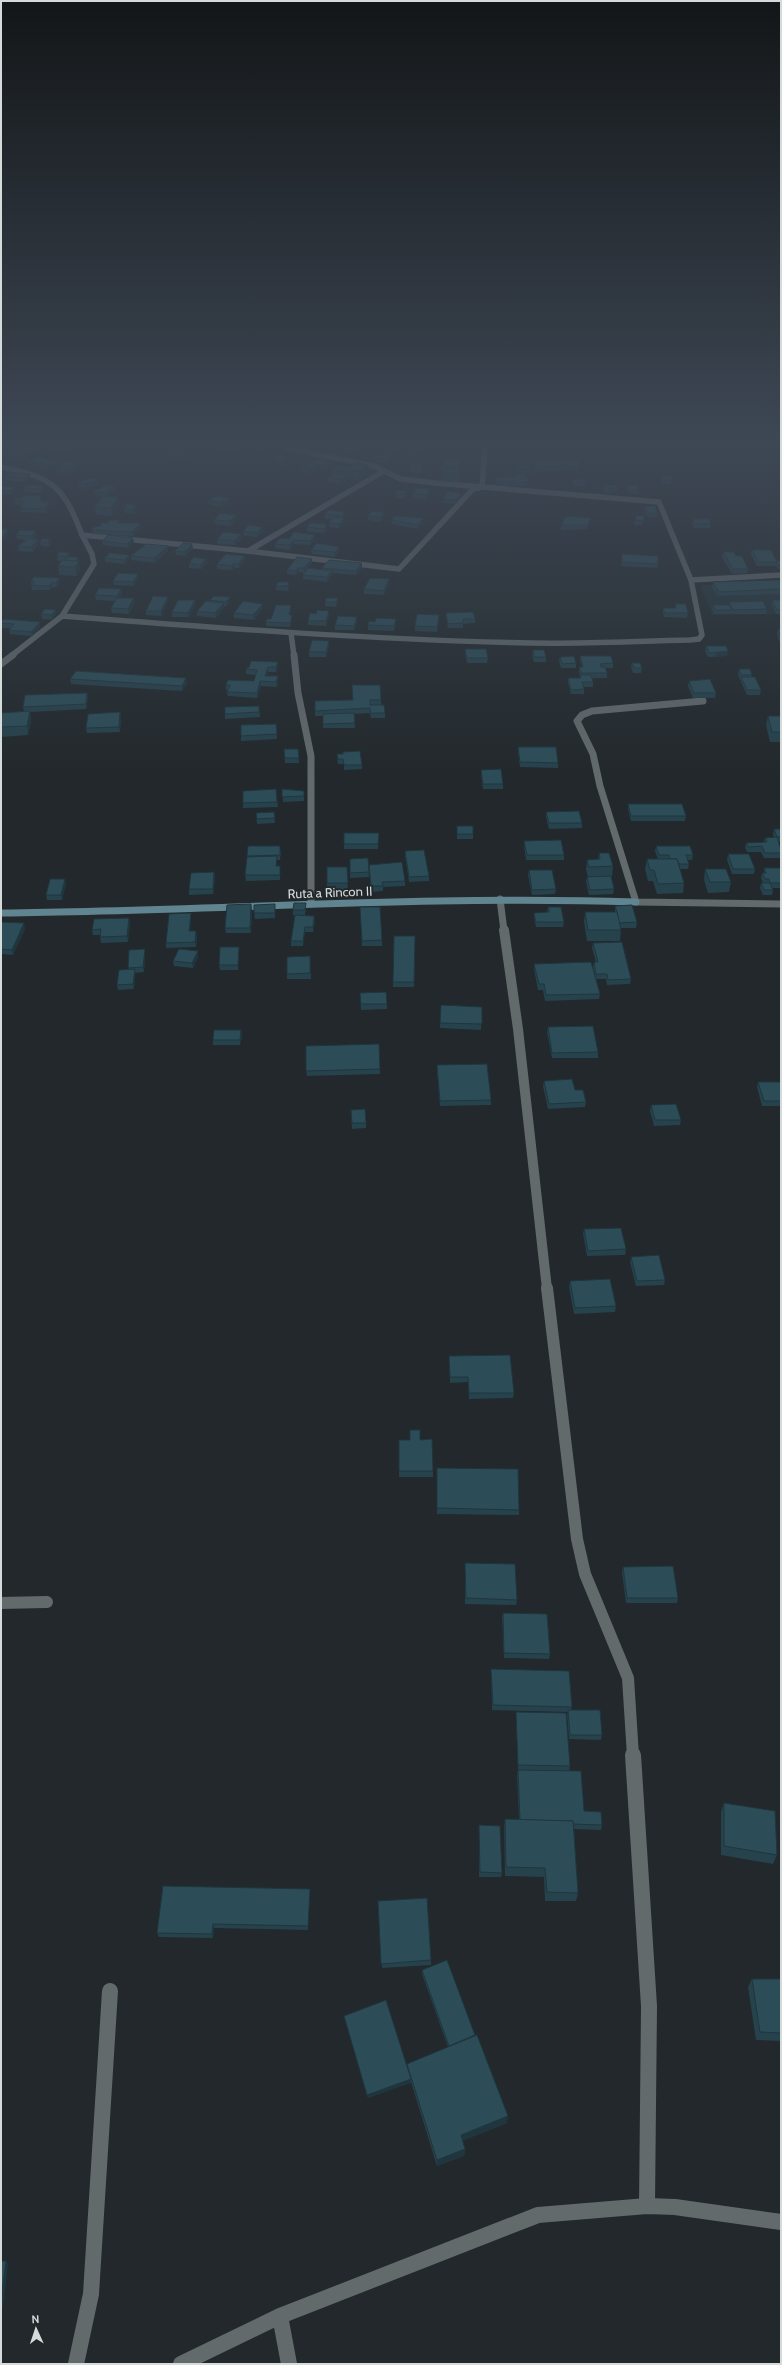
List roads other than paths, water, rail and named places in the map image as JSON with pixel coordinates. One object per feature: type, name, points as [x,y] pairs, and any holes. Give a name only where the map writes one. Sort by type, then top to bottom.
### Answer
[{"type":"street","points":[[1,664],[62,616],[94,564],[92,555]]},
{"type":"street","points":[[285,555],[399,569],[412,555]]},
{"type":"street","points":[[62,616],[291,633],[534,643],[700,639],[702,635],[691,580],[681,555]]},
{"type":"street","points":[[691,580],[781,575]]},
{"type":"street","points":[[291,633],[298,693],[311,756],[311,904]]},
{"type":"street","points":[[703,701],[592,711],[583,714],[577,721],[577,724],[593,754],[600,786],[636,902],[781,904]]},
{"type":"street","points":[[500,899],[518,1028],[539,1224],[578,1539],[584,1574],[628,1678],[649,2006],[647,2206]]},
{"type":"street","name":"Ruta a Rincon II","points":[[1,913],[75,913],[311,904],[500,899],[636,902]]},
{"type":"street","points":[[1,1602],[47,1602]]},
{"type":"street","points":[[76,2364],[91,2294],[110,1991]]},
{"type":"street","points":[[181,2364],[280,2316],[538,2215],[647,2206],[675,2208],[781,2222]]},
{"type":"street","points":[[280,2316],[288,2364]]}]
